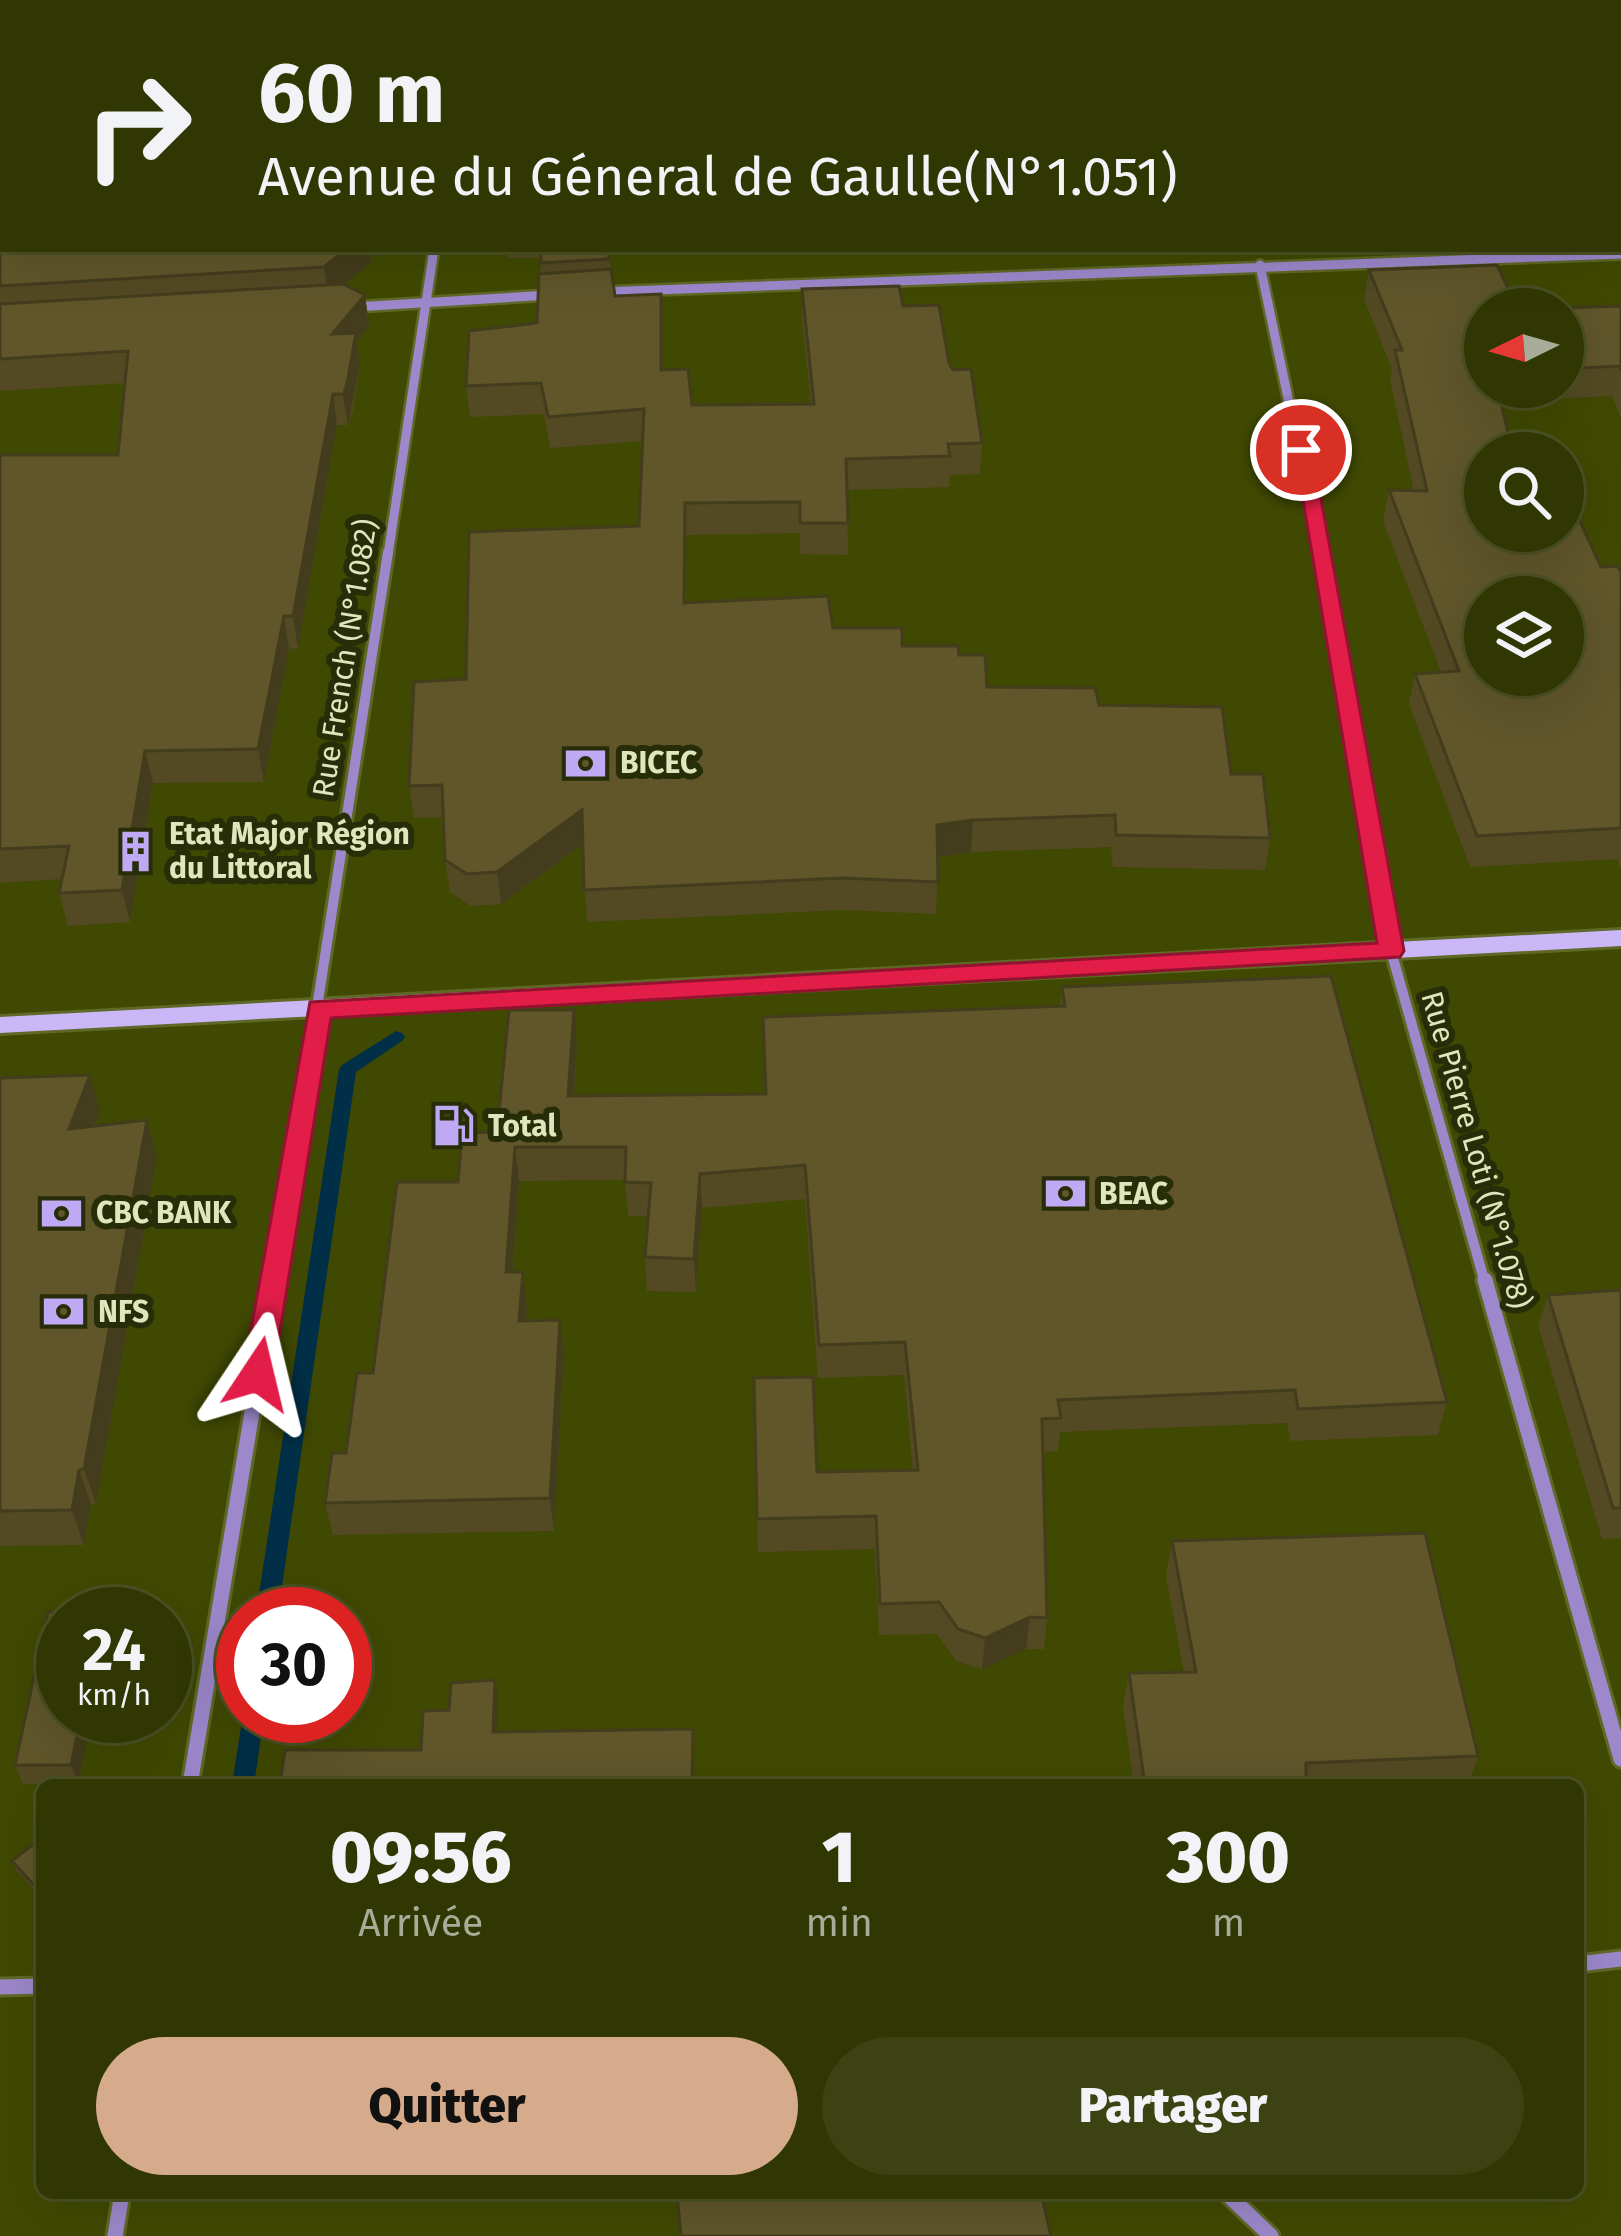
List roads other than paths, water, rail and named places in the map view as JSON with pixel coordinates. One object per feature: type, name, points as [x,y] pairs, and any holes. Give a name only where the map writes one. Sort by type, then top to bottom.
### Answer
[{"type":"main road","points":[[0,1025],[1621,938]]},
{"type":"street","name":"Rue French (N°1.082)","points":[[191,1779],[319,1009],[434,252]]},
{"type":"street","points":[[585,293],[1621,254]]},
{"type":"street","name":"Rue Pierre Loti (N°1.078)","points":[[1260,265],[1311,496],[1391,951],[1621,1759]]},
{"type":"street","points":[[332,309],[562,295]]},
{"type":"street","points":[[1584,1963],[1621,1959]]},
{"type":"street","points":[[0,1987],[36,1986]]},
{"type":"street","points":[[115,2236],[121,2199]]},
{"type":"street","points":[[1232,2199],[1270,2236]]},
{"type":"waterway","points":[[271,1587],[348,1069],[396,1037]]},
{"type":"waterway","points":[[244,1779],[249,1743]]},
{"type":"place","name":"BICEC","points":[[586,763]]},
{"type":"place","name":"Etat Major Région du Littoral","points":[[135,851]]},
{"type":"place","name":"Total","points":[[454,1126]]},
{"type":"place","name":"BEAC","points":[[1065,1194]]},
{"type":"place","name":"CBC BANK","points":[[62,1213]]},
{"type":"place","name":"NFS","points":[[64,1312]]}]
